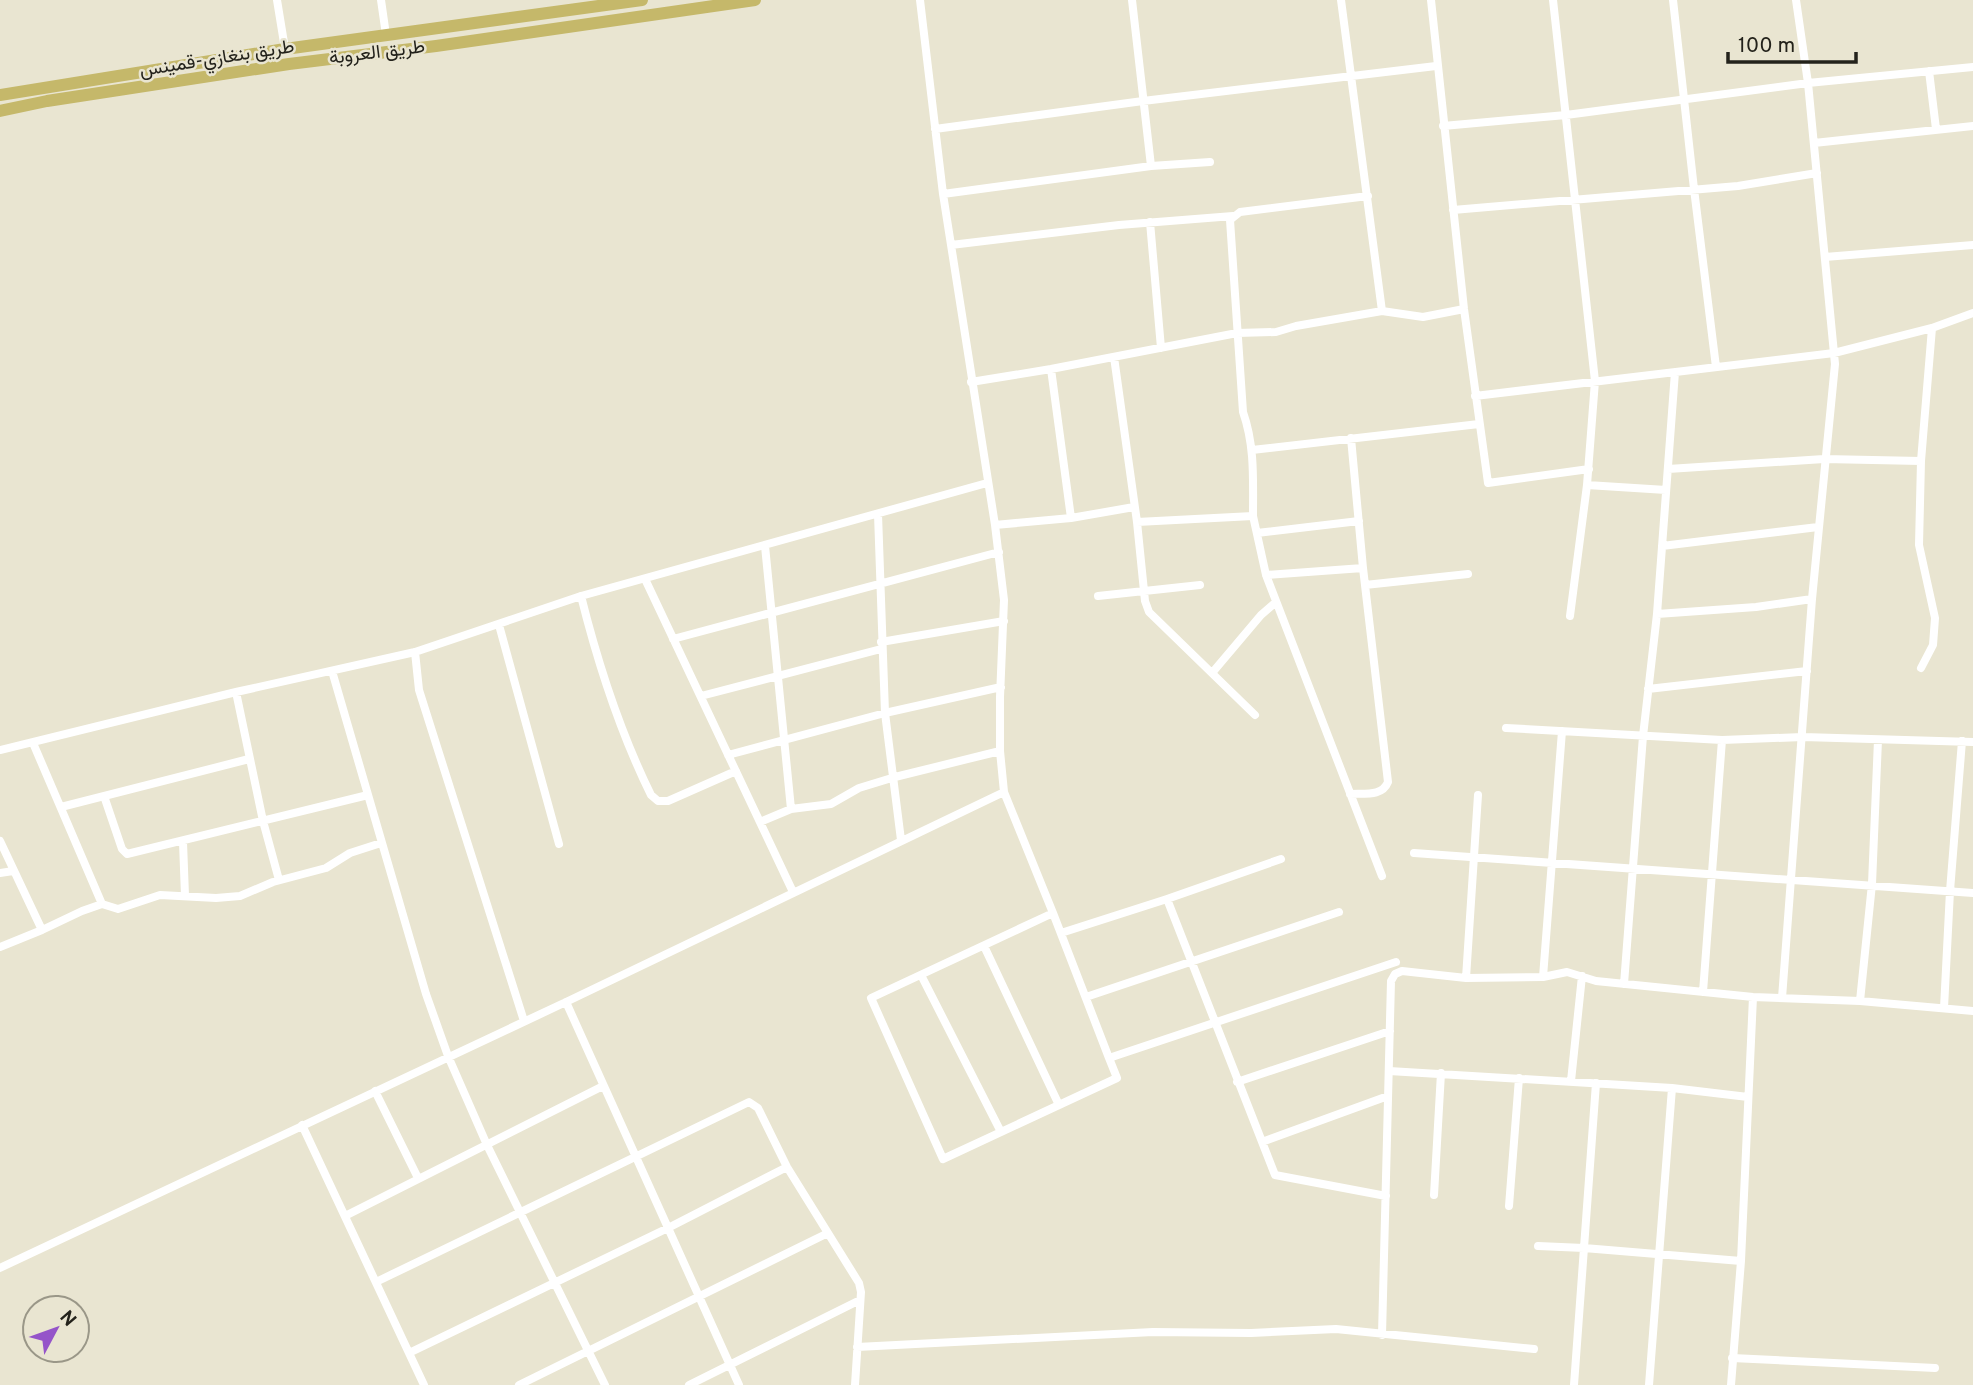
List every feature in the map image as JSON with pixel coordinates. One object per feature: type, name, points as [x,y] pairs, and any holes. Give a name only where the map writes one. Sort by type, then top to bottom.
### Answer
[{"type":"main road","name":"طريق بنغازي-قمينس","points":[[0,95],[285,49],[642,0]]},
{"type":"main road","name":"طريق العروبة","points":[[0,111],[47,101],[289,64],[436,46],[755,0]]},
{"type":"street","points":[[277,0],[285,49]]},
{"type":"street","points":[[381,0],[386,35]]},
{"type":"street","points":[[920,0],[943,194],[999,552],[1004,621],[1000,751],[1004,792],[1053,913],[1061,933],[1117,1078],[943,1159],[872,998],[1053,913]]},
{"type":"street","points":[[1132,0],[1151,166]]},
{"type":"street","points":[[1341,0],[1382,311]]},
{"type":"street","points":[[1431,0],[1464,309],[1488,483],[1588,469]]},
{"type":"street","points":[[1553,0],[1595,381],[1587,485],[1570,616]]},
{"type":"street","points":[[1673,0],[1716,367]]},
{"type":"street","points":[[1782,998],[1818,527],[1835,363],[1808,83],[1796,0]]},
{"type":"street","points":[[935,129],[1436,66]]},
{"type":"street","points":[[1443,126],[1566,115],[1808,83],[1973,66]]},
{"type":"street","points":[[1929,71],[1936,129]]},
{"type":"street","points":[[1814,143],[1973,126]]},
{"type":"street","points":[[943,194],[1151,166],[1210,162]]},
{"type":"street","points":[[1453,210],[1738,186],[1817,173]]},
{"type":"street","points":[[951,245],[1233,215],[1367,196]]},
{"type":"street","points":[[1233,215],[1229,229],[1242,412],[1250,432],[1253,516],[1266,575],[1382,876]]},
{"type":"street","points":[[1150,222],[1161,348]]},
{"type":"street","points":[[1825,257],[1973,245]]},
{"type":"street","points":[[971,382],[1237,333],[1276,332],[1382,311],[1423,317],[1464,309]]},
{"type":"street","points":[[1475,396],[1834,353],[1932,328],[1973,313]]},
{"type":"street","points":[[1921,668],[1933,645],[1935,618],[1919,545],[1921,461],[1932,328]]},
{"type":"street","points":[[1114,357],[1145,601],[1149,612],[1255,715]]},
{"type":"street","points":[[1051,369],[1071,517]]},
{"type":"street","points":[[1624,984],[1643,736],[1657,614],[1675,372]]},
{"type":"street","points":[[1252,450],[1479,424]]},
{"type":"street","points":[[1350,438],[1388,782],[1380,793],[1350,794]]},
{"type":"street","points":[[1668,469],[1824,459],[1921,461]]},
{"type":"street","points":[[0,750],[236,692],[415,652],[581,596],[987,483]]},
{"type":"street","points":[[1587,485],[1666,490]]},
{"type":"street","points":[[995,526],[1133,507]]},
{"type":"street","points":[[878,514],[885,713],[901,840]]},
{"type":"street","points":[[1137,523],[1253,516]]},
{"type":"street","points":[[1257,533],[1359,521]]},
{"type":"street","points":[[1662,545],[1818,527]]},
{"type":"street","points":[[765,546],[791,809]]},
{"type":"street","points":[[673,639],[999,552]]},
{"type":"street","points":[[1266,575],[1363,568]]},
{"type":"street","points":[[1365,585],[1468,574]]},
{"type":"street","points":[[645,579],[793,892]]},
{"type":"street","points":[[1098,596],[1200,585]]},
{"type":"street","points":[[581,596],[595,652],[651,795],[657,801],[668,801],[736,771]]},
{"type":"street","points":[[1657,614],[1756,607],[1812,599]]},
{"type":"street","points":[[1212,673],[1261,615],[1276,602]]},
{"type":"street","points":[[701,696],[778,678],[881,646],[1004,621]]},
{"type":"street","points":[[499,625],[559,844]]},
{"type":"street","points":[[415,652],[419,690],[524,1021]]},
{"type":"street","points":[[332,671],[426,994],[448,1056],[487,1145],[605,1385]]},
{"type":"street","points":[[1648,689],[1807,671]]},
{"type":"street","points":[[729,755],[885,713],[1001,687]]},
{"type":"street","points":[[236,692],[263,821],[279,880]]},
{"type":"street","points":[[1506,729],[1722,740],[1803,737],[1973,742]]},
{"type":"street","points":[[1544,977],[1562,731]]},
{"type":"street","points":[[1703,992],[1722,740]]},
{"type":"street","points":[[1860,1001],[1872,884],[1878,740]]},
{"type":"street","points":[[1944,1008],[1962,741]]},
{"type":"street","points":[[33,743],[102,904]]},
{"type":"street","points":[[760,821],[791,809],[825,806],[859,788],[895,777],[1000,751]]},
{"type":"street","points":[[61,807],[249,759]]},
{"type":"street","points":[[0,1268],[566,1002],[1004,792]]},
{"type":"street","points":[[104,796],[125,853],[183,842],[368,795]]},
{"type":"street","points":[[1466,978],[1478,795]]},
{"type":"street","points":[[0,841],[42,930]]},
{"type":"street","points":[[183,842],[185,896]]},
{"type":"street","points":[[0,947],[102,904],[118,909],[155,896],[233,897],[279,880],[326,868],[346,855],[381,843]]},
{"type":"street","points":[[1413,853],[1973,893]]},
{"type":"street","points":[[1061,933],[1281,859]]},
{"type":"street","points":[[0,873],[13,871]]},
{"type":"street","points":[[1167,899],[1275,1175],[1386,1196]]},
{"type":"street","points":[[1086,997],[1339,912]]},
{"type":"street","points":[[984,946],[1059,1105]]},
{"type":"street","points":[[1110,1058],[1396,962]]},
{"type":"street","points":[[1382,1335],[1391,981],[1395,974],[1402,971],[1466,978],[1544,977],[1567,972],[1596,981],[1753,997],[1860,1001],[1973,1011]]},
{"type":"street","points":[[921,975],[1001,1132]]},
{"type":"street","points":[[1571,1081],[1582,976]]},
{"type":"street","points":[[1731,1385],[1741,1261],[1753,997]]},
{"type":"street","points":[[566,1002],[738,1385]]},
{"type":"street","points":[[1237,1082],[1390,1031]]},
{"type":"street","points":[[1389,1070],[1672,1088],[1748,1097]]},
{"type":"street","points":[[1434,1195],[1441,1073]]},
{"type":"street","points":[[1509,1206],[1518,1078]]},
{"type":"street","points":[[1574,1385],[1596,1083]]},
{"type":"street","points":[[345,1216],[603,1086]]},
{"type":"street","points":[[1649,1385],[1672,1088]]},
{"type":"street","points":[[375,1091],[418,1178]]},
{"type":"street","points":[[1262,1142],[1388,1096]]},
{"type":"street","points":[[376,1282],[749,1102],[758,1108],[787,1167],[859,1283],[855,1385]]},
{"type":"street","points":[[302,1125],[424,1385]]},
{"type":"street","points":[[409,1353],[787,1167]]},
{"type":"street","points":[[519,1385],[828,1233]]},
{"type":"street","points":[[1538,1247],[1584,1248],[1741,1261]]},
{"type":"street","points":[[689,1385],[860,1300]]},
{"type":"street","points":[[857,1347],[1153,1332],[1251,1333],[1336,1329],[1534,1349]]},
{"type":"street","points":[[1732,1359],[1935,1368]]}]
